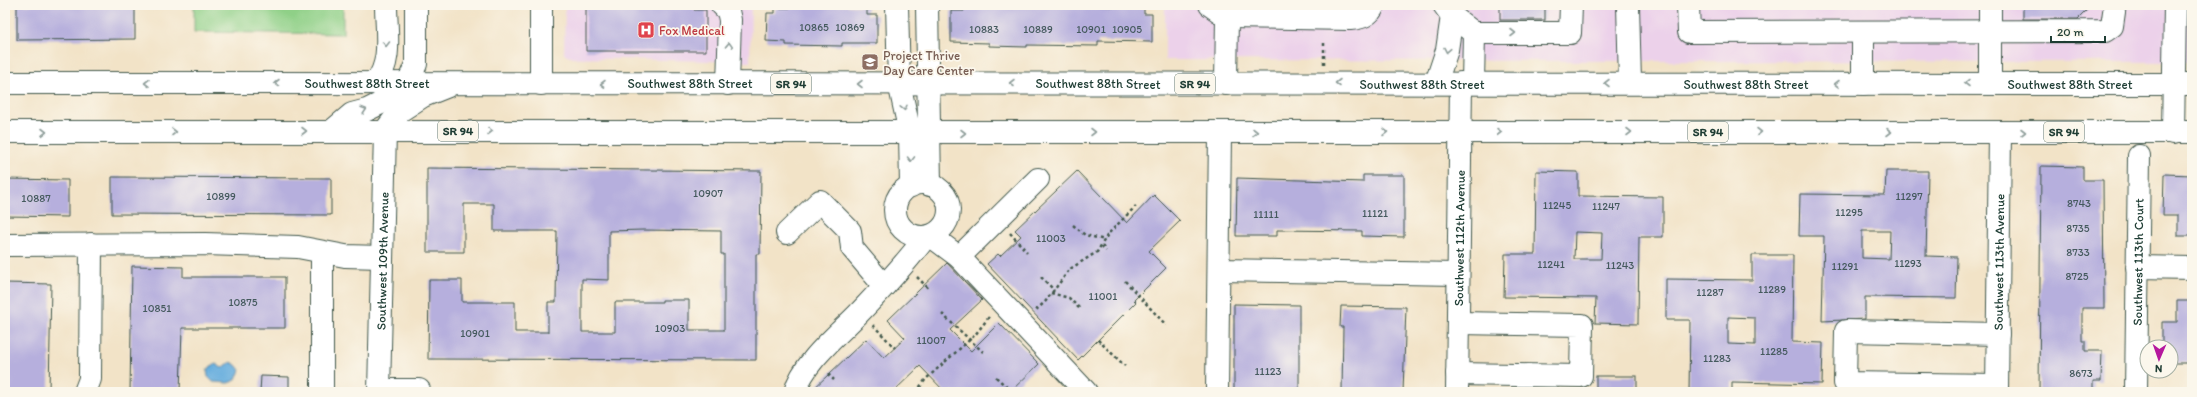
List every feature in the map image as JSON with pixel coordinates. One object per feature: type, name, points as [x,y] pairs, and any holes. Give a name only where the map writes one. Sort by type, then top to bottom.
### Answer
[{"type":"main road","points":[[375,83],[383,75],[386,64],[386,5]]},
{"type":"main road","points":[[332,131],[352,114],[367,110],[379,104],[408,83],[416,64],[416,5]]},
{"type":"main road","points":[[541,5],[541,84]]},
{"type":"main road","points":[[722,5],[728,11],[730,20],[728,84]]},
{"type":"main road","points":[[1226,84],[1219,11],[1350,19],[1364,16],[1371,11],[1374,5]]},
{"type":"main road","points":[[1448,10],[1474,33],[1570,33],[1571,5]]},
{"type":"main road","points":[[1628,5],[1630,83]]},
{"type":"main road","points":[[1688,5],[1689,32],[2105,30],[2112,26],[2115,5]]},
{"type":"main road","points":[[1990,5],[1990,83]]},
{"type":"main road","points":[[2175,5],[2183,84],[2183,133]]},
{"type":"main road","points":[[920,133],[899,83],[897,12],[908,10],[917,10],[923,13],[928,13],[929,83],[920,133],[920,185]]},
{"type":"main road","points":[[1436,83],[1447,50],[1448,10]]},
{"type":"main road","points":[[1862,84],[1864,32]]},
{"type":"main road","name":"Southwest 112th Avenue","points":[[1457,383],[1460,132],[1474,33]]},
{"type":"main road","name":"Southwest 88th Street","points":[[5,83],[2183,84]]},
{"type":"main road","points":[[384,131],[400,110],[423,96],[456,83]]},
{"type":"main road","name":"Southwest 109th Avenue","points":[[380,391],[384,131]]},
{"type":"main road","name":"SR 94","points":[[5,132],[2183,133]]},
{"type":"main road","points":[[1217,392],[1220,132]]},
{"type":"main road","name":"Southwest 113th Avenue","points":[[1997,389],[2000,132]]},
{"type":"main road","name":"Southwest 113th Court","points":[[2136,392],[2139,156]]},
{"type":"main road","points":[[959,257],[1038,179]]},
{"type":"main road","points":[[795,392],[800,380],[812,361],[884,286],[928,237],[945,226],[950,210],[944,194],[920,185],[898,197],[895,213],[897,221],[905,231],[916,237],[928,237],[959,257],[1086,392]]},
{"type":"main road","points":[[787,233],[820,201],[850,231],[852,248],[884,286]]},
{"type":"main road","points":[[85,392],[90,378],[91,244]]},
{"type":"main road","points":[[5,245],[205,244],[298,247],[345,256],[381,257]]},
{"type":"main road","points":[[322,252],[322,392]]},
{"type":"main road","points":[[2137,267],[2192,268]]},
{"type":"main road","points":[[1219,270],[1458,274]]},
{"type":"main road","points":[[1457,383],[1581,376],[1582,332],[1582,325],[1458,323]]},
{"type":"main road","points":[[1997,389],[1845,383],[1846,332],[1998,334]]},
{"type":"main road","points":[[380,391],[419,390]]},
{"type":"path","points":[[1324,43],[1324,64]]},
{"type":"path","points":[[1032,313],[1045,302],[1070,269],[1091,256],[1102,246],[1108,234],[1136,206]]},
{"type":"path","points":[[1073,225],[1085,235],[1105,240]]},
{"type":"path","points":[[1008,231],[1027,252]]},
{"type":"path","points":[[1102,246],[1106,251]]},
{"type":"path","points":[[916,275],[928,288]]},
{"type":"path","points":[[1041,277],[1054,290]]},
{"type":"path","points":[[1125,281],[1166,325]]},
{"type":"path","points":[[1051,293],[1069,298],[1080,309]]},
{"type":"path","points":[[942,314],[970,338],[983,352]]},
{"type":"path","points":[[918,391],[926,379],[970,338],[991,314]]},
{"type":"path","points":[[869,320],[895,348]]},
{"type":"path","points":[[1098,340],[1125,366]]},
{"type":"path","points":[[996,377],[1012,392]]},
{"type":"shaded area","points":[[565,5],[751,5],[750,62],[576,58],[564,54]]},
{"type":"shaded area","points":[[1165,5],[2192,5],[2192,62],[1165,60]]},
{"type":"green space","points":[[194,5],[343,5],[343,34],[194,32]]},
{"type":"water","points":[[231,362],[240,370],[236,380],[228,383],[213,382],[208,377],[207,371],[211,366],[216,364],[222,368]]},
{"type":"building","points":[[17,5],[135,5],[135,39],[17,40]]},
{"type":"building","name":"Fox Medical","points":[[601,5],[694,5],[694,10],[706,10],[706,51],[586,51],[586,8],[601,8]]},
{"type":"building","points":[[796,5],[867,6],[867,15],[877,15],[877,43],[842,43],[842,46],[786,45],[786,42],[766,41],[767,13],[775,13],[775,8],[796,8]]},
{"type":"building","points":[[965,5],[1144,7],[1144,14],[1152,14],[1152,42],[1098,41],[1098,46],[1027,45],[1027,47],[989,46],[989,43],[951,42],[951,11],[964,11]]},
{"type":"building","points":[[1500,5],[1545,5],[1545,20],[1500,20]]},
{"type":"building","points":[[2023,5],[2092,5],[2078,19],[2023,19]]},
{"type":"building","points":[[2041,166],[2083,167],[2083,180],[2103,180],[2104,308],[2082,308],[2082,341],[2085,341],[2085,351],[2102,351],[2101,381],[2093,381],[2093,391],[2039,392]]},
{"type":"building","points":[[427,168],[761,171],[760,254],[756,254],[756,360],[428,359],[429,280],[462,280],[462,302],[515,302],[515,332],[548,332],[548,302],[556,302],[557,231],[494,231],[494,204],[464,204],[464,252],[427,252]],"holes":[[[609,231],[721,231],[721,254],[724,254],[724,330],[689,330],[689,300],[662,300],[662,302],[615,302],[615,332],[582,332],[582,279],[609,280]]]},
{"type":"building","points":[[1077,171],[1127,223],[1154,195],[1180,221],[1149,251],[1166,268],[1134,300],[1136,302],[1078,360],[987,264],[998,254],[1000,256],[1021,236],[1015,230]]},
{"type":"building","points":[[1536,171],[1578,172],[1578,196],[1663,197],[1663,237],[1639,237],[1638,324],[1595,323],[1596,298],[1504,297],[1505,254],[1535,254]],"holes":[[[1575,232],[1602,233],[1601,259],[1574,259]]]},
{"type":"building","points":[[1886,171],[1928,171],[1926,256],[1957,257],[1956,298],[1865,297],[1865,319],[1822,321],[1824,236],[1799,236],[1800,194],[1885,195]],"holes":[[[1862,231],[1890,231],[1889,259],[1862,258]]]},
{"type":"building","points":[[2164,174],[2192,175],[2192,236],[2178,236],[2178,215],[2163,215]]},
{"type":"building","points":[[1363,175],[1404,175],[1404,237],[1362,236],[1362,231],[1277,230],[1277,236],[1236,236],[1237,178],[1363,182]]},
{"type":"building","points":[[112,177],[331,178],[331,215],[112,214]]},
{"type":"building","points":[[5,179],[68,180],[68,217],[5,216]]},
{"type":"building","points":[[1752,255],[1793,255],[1792,342],[1823,343],[1822,384],[1732,382],[1732,392],[1689,392],[1690,320],[1666,320],[1666,279],[1752,280]],"holes":[[[1728,317],[1755,318],[1755,345],[1728,344]]]},
{"type":"building","points":[[947,263],[982,300],[950,330],[971,351],[999,323],[1039,364],[1010,392],[945,392],[920,366],[893,392],[810,392],[866,339],[884,358],[905,338],[888,320]]},
{"type":"building","points":[[132,266],[183,267],[183,277],[285,277],[285,328],[182,328],[180,392],[130,392]]},
{"type":"building","points":[[5,283],[51,284],[49,392],[5,392]]},
{"type":"building","points":[[2177,301],[2192,301],[2192,363],[2179,363],[2179,339],[2162,339],[2162,322],[2177,322]]},
{"type":"building","points":[[1234,304],[1299,305],[1299,392],[1234,392]]},
{"type":"building","points":[[1341,306],[1406,307],[1403,392],[1342,392],[1343,327],[1340,327]]},
{"type":"building","points":[[261,376],[289,377],[289,392],[260,392]]},
{"type":"building","points":[[1596,376],[1637,376],[1637,392],[1596,392]]},
{"type":"place","name":"Fox Medical","points":[[646,30]]},
{"type":"place","name":"Project Thrive Day Care Center","points":[[870,62]]}]
